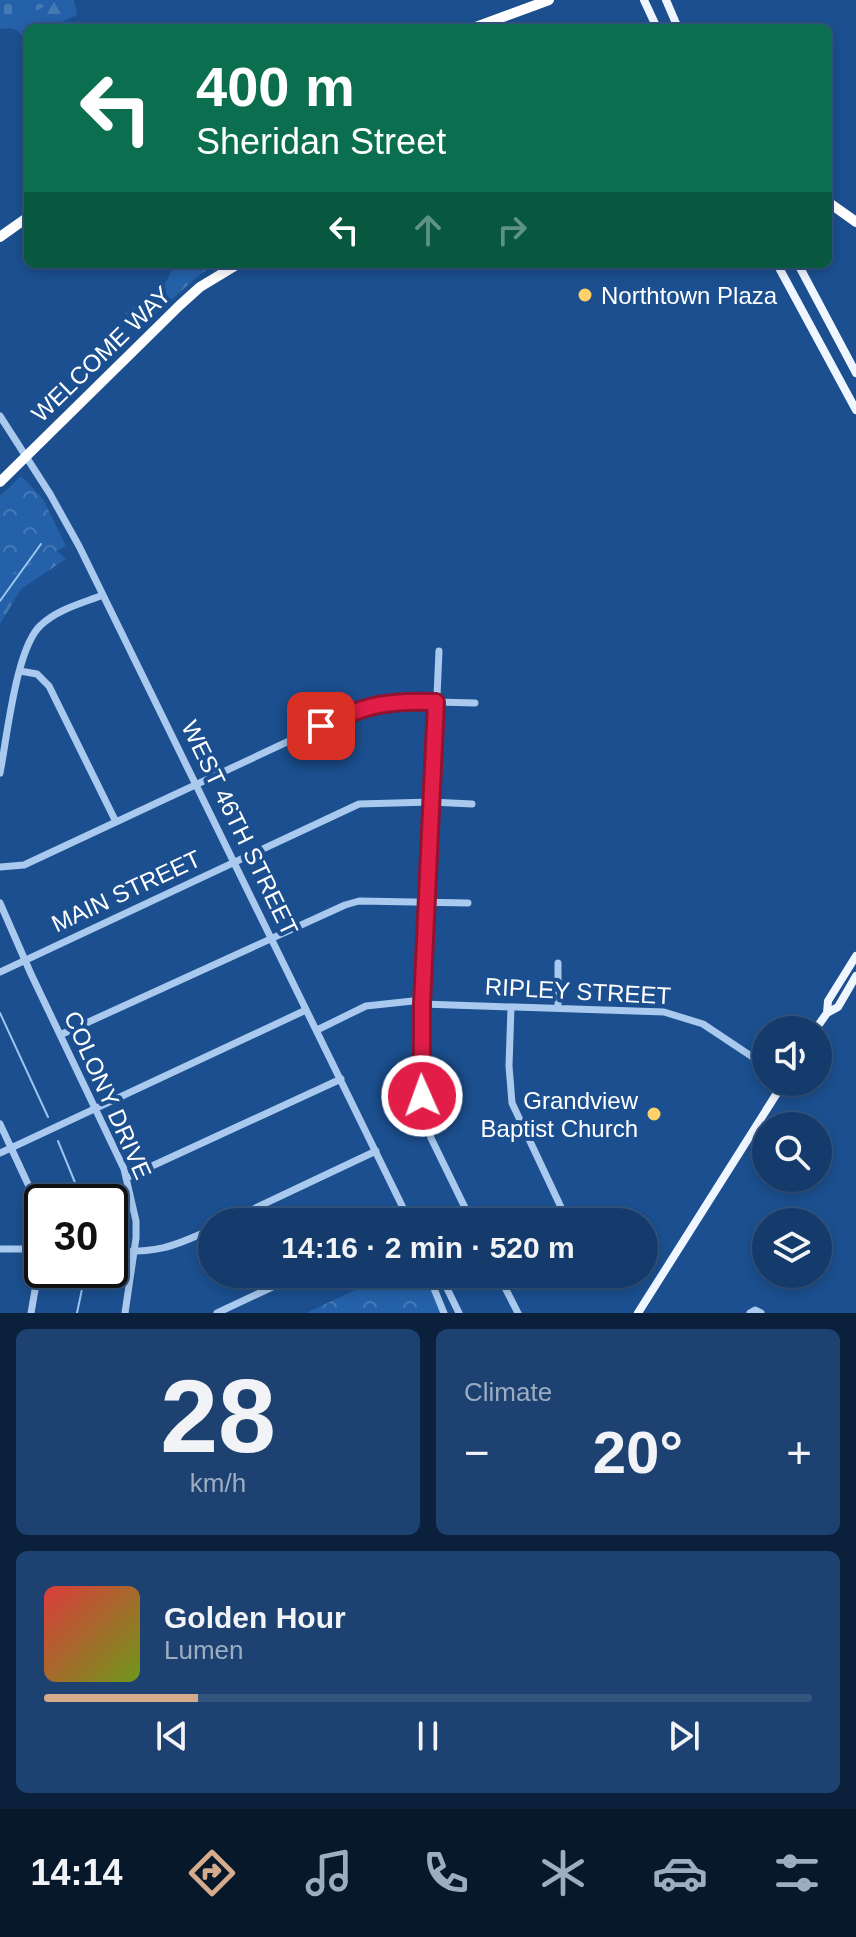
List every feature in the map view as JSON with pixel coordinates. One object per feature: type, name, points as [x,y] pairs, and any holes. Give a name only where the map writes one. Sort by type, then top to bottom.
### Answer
[{"type":"highway","points":[[484,24],[549,0]]},
{"type":"highway","points":[[832,205],[856,222]]},
{"type":"highway","points":[[0,237],[24,220]]},
{"type":"highway","name":"WELCOME WAY","points":[[0,482],[180,305],[200,287],[231,268]]},
{"type":"main road","points":[[644,0],[655,24]]},
{"type":"main road","points":[[666,0],[676,24]]},
{"type":"main road","points":[[779,268],[856,410]]},
{"type":"main road","points":[[800,268],[856,373]]},
{"type":"main road","points":[[827,1013],[828,1001],[856,956]]},
{"type":"main road","points":[[825,1016],[838,1007],[856,976]]},
{"type":"main road","points":[[638,1313],[775,1096]]},
{"type":"street","points":[[789,286],[805,278]]},
{"type":"street","name":"WEST 46TH STREET","points":[[0,416],[65,519],[403,1208]]},
{"type":"street","points":[[0,773],[20,671],[30,637],[58,613],[103,595]]},
{"type":"street","points":[[439,651],[420,1078],[431,1138],[465,1208]]},
{"type":"street","points":[[20,671],[37,674],[49,686],[116,822]]},
{"type":"street","points":[[0,867],[24,865],[362,707],[398,701],[475,703]]},
{"type":"street","name":"MAIN STREET","points":[[0,972],[359,804],[472,804]]},
{"type":"street","points":[[60,1035],[359,901],[468,903]]},
{"type":"street","name":"COLONY DRIVE","points":[[0,903],[126,1178],[136,1221],[135,1252],[125,1313]]},
{"type":"street","points":[[558,963],[558,1008]]},
{"type":"street","name":"RIPLEY STREET","points":[[317,1030],[366,1006],[394,1001],[652,1010],[692,1019],[752,1057]]},
{"type":"street","points":[[511,1007],[509,1066],[512,1103],[561,1208]]},
{"type":"street","points":[[0,1153],[306,1010]]},
{"type":"street","points":[[126,1178],[341,1079]]},
{"type":"street","points":[[0,1124],[28,1184]]},
{"type":"street","points":[[256,1208],[376,1151]]},
{"type":"street","points":[[128,1252],[172,1247],[198,1235]]},
{"type":"street","points":[[0,1249],[24,1249]]},
{"type":"street","points":[[31,1313],[35,1288]]},
{"type":"street","points":[[217,1313],[270,1288]]},
{"type":"street","points":[[434,1288],[444,1313]]},
{"type":"street","points":[[447,1288],[459,1313]]},
{"type":"street","points":[[505,1288],[518,1313]]},
{"type":"street","points":[[750,1313],[755,1310],[761,1313]]},
{"type":"green space","points":[[0,0],[58,0],[0,28]]},
{"type":"green space","points":[[43,0],[74,0],[77,15],[57,24],[24,24],[24,39],[10,28],[0,29],[0,18]]},
{"type":"green space","points":[[173,268],[210,268],[141,326],[128,325],[126,312],[165,284]]},
{"type":"green space","points":[[21,476],[43,499],[66,546],[6,577],[0,586],[0,496]]},
{"type":"green space","points":[[31,528],[66,559],[21,589],[0,624],[0,579]]},
{"type":"green space","points":[[360,1288],[429,1288],[441,1313],[306,1313]]},
{"type":"waterway","points":[[0,601],[41,544]]},
{"type":"waterway","points":[[0,1013],[48,1117]]},
{"type":"waterway","points":[[58,1141],[76,1184]]},
{"type":"waterway","points":[[77,1313],[82,1288]]},
{"type":"place","name":"Northtown Plaza","points":[[585,295]]},
{"type":"place","name":"Grandview Baptist Church","points":[[654,1114]]},
{"type":"route","points":[[321,726],[362,707],[398,701],[436,702],[422,1004],[422,1096]]}]
